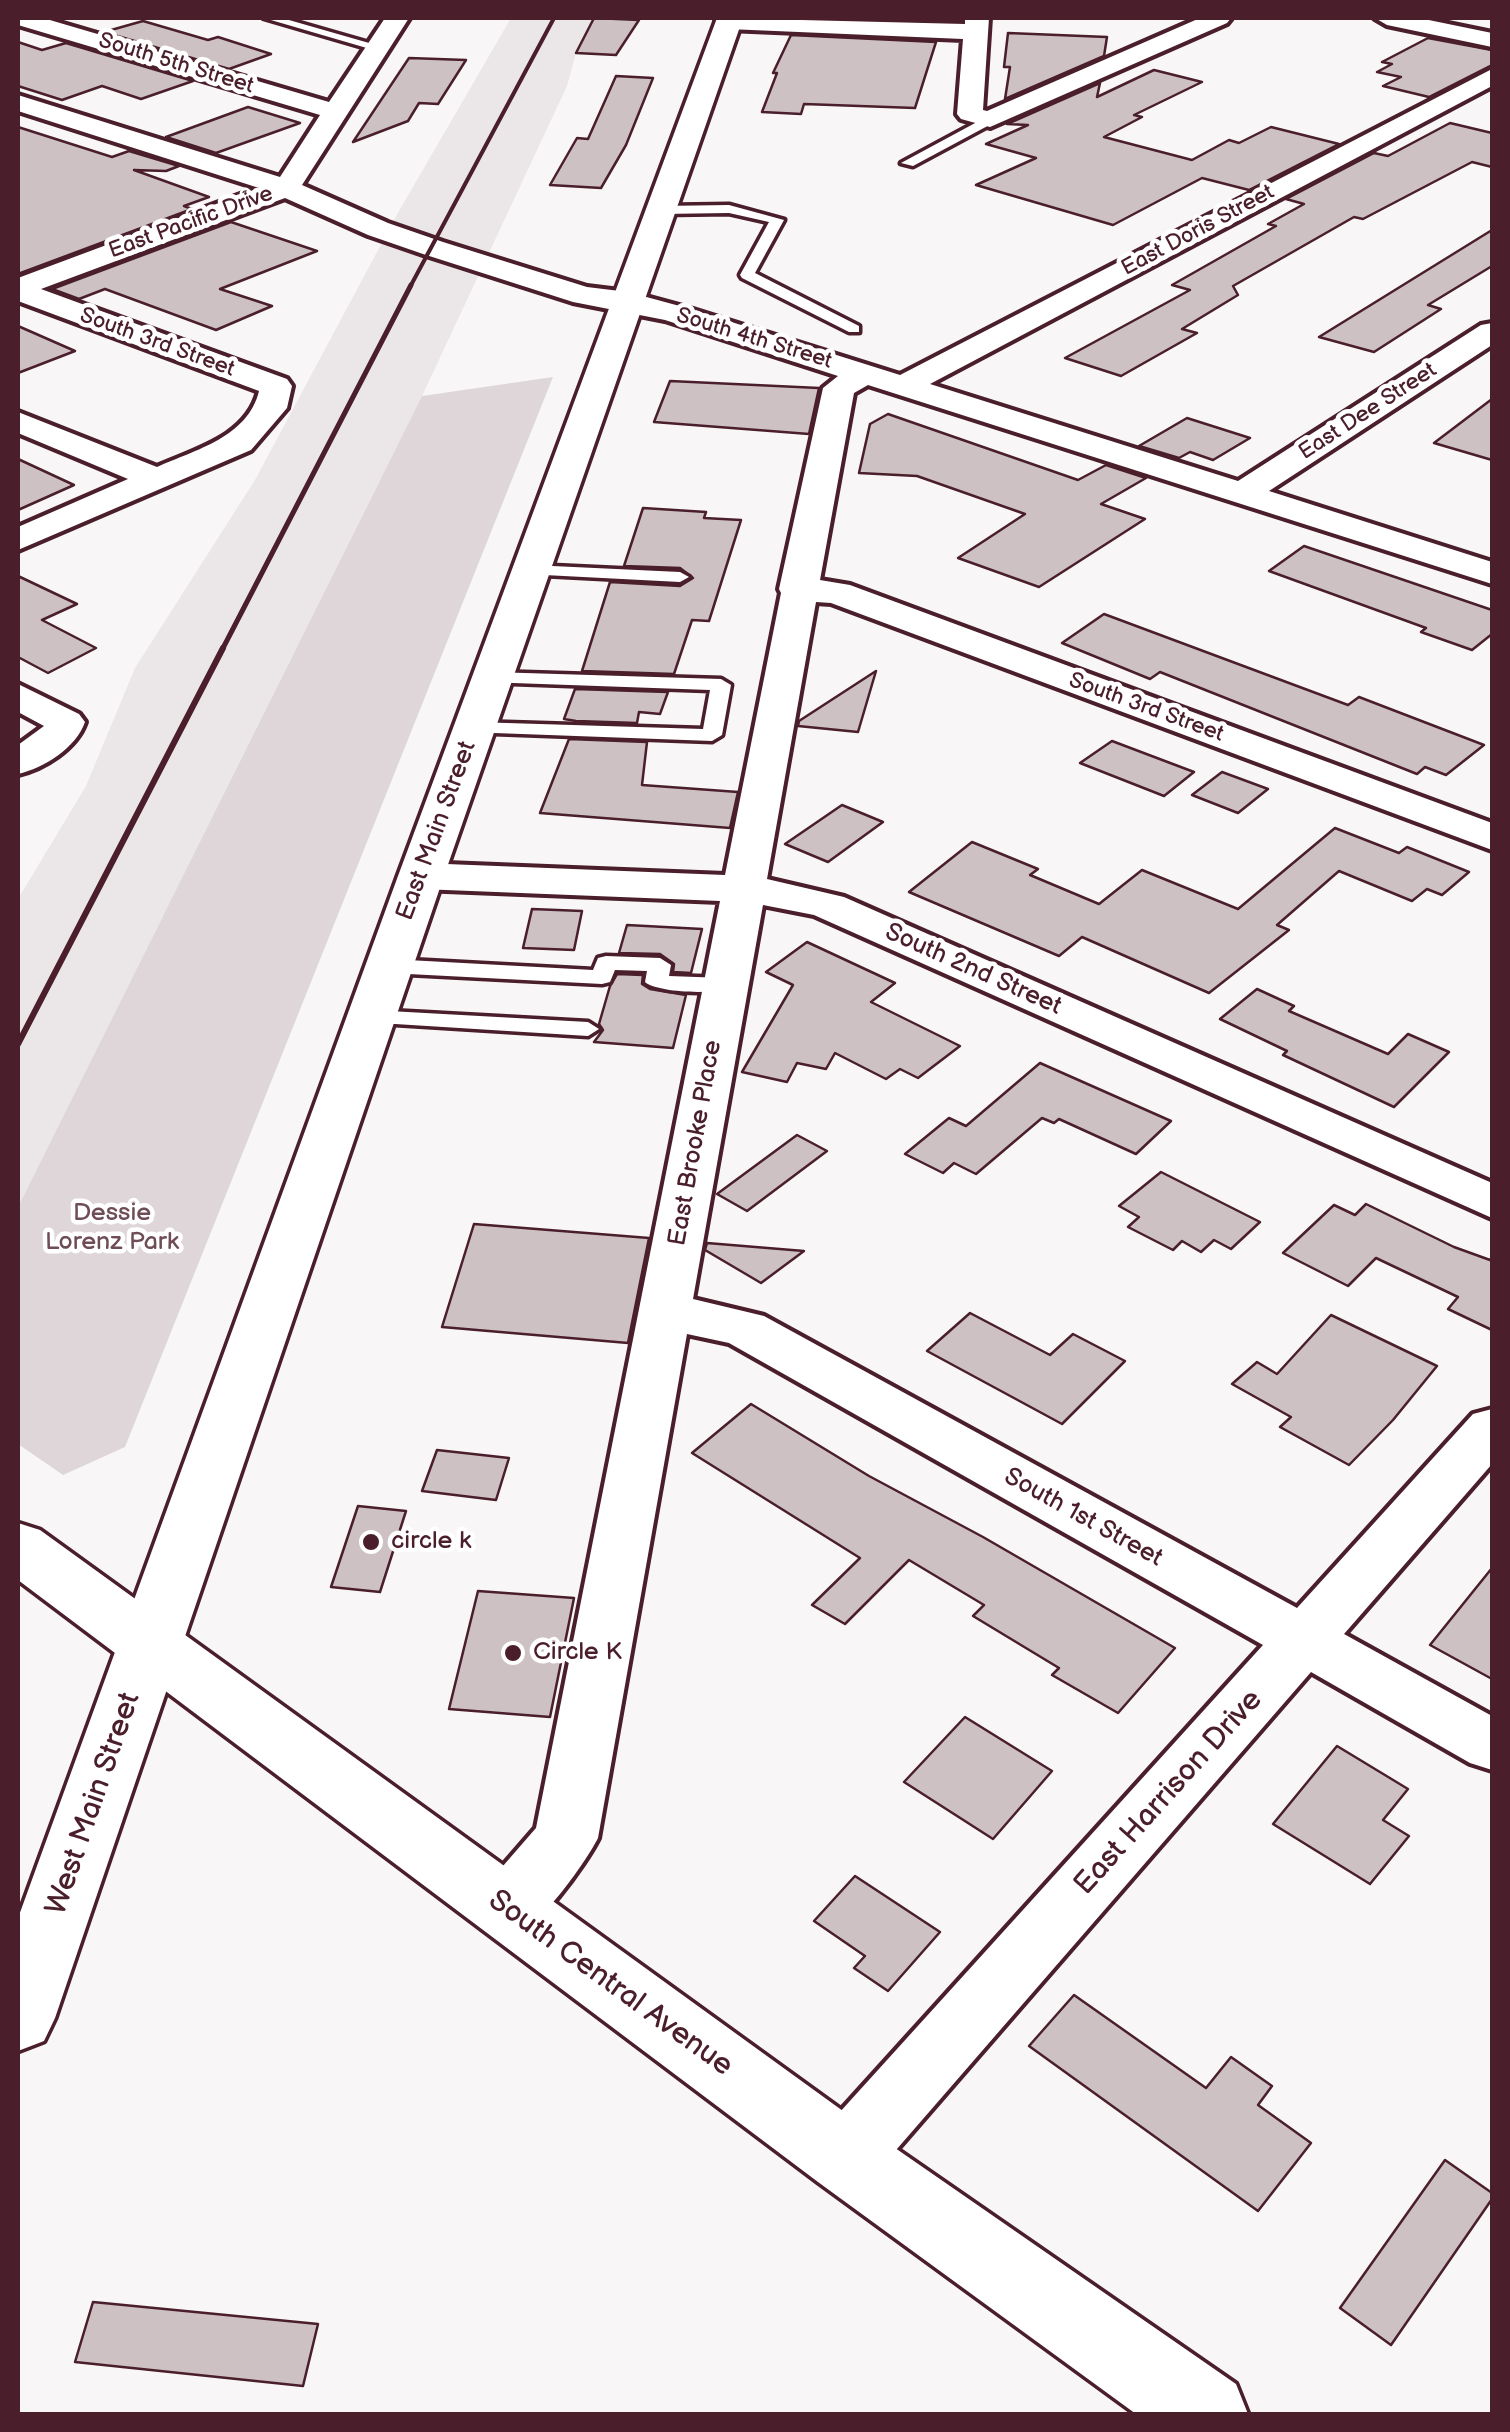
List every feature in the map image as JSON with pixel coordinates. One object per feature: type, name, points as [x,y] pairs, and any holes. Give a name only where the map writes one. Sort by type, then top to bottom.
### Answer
[{"type":"main road","name":"East Main Street","points":[[148,1646],[729,20]]},
{"type":"main road","name":"South Central Avenue","points":[[18,1547],[506,1909],[1206,2414]]},
{"type":"main road","name":"West Main Street","points":[[18,2018],[125,1721],[148,1646]]},
{"type":"street","name":"South 5th Street","points":[[19,18],[333,111]]},
{"type":"street","name":"East Pacific Drive","points":[[18,290],[286,188],[397,18]]},
{"type":"street","points":[[729,20],[976,25],[970,114],[990,119],[1219,18]]},
{"type":"street","points":[[1387,18],[1492,40]]},
{"type":"street","name":"East Doris Street","points":[[903,386],[1492,76]]},
{"type":"street","name":"South 4th Street","points":[[18,103],[286,188],[378,229],[433,248],[584,296],[628,301],[866,374],[1492,573]]},
{"type":"street","name":"South 3rd Street","points":[[18,290],[276,386],[271,408],[239,444],[157,479]]},
{"type":"street","name":"East Dee Street","points":[[1244,493],[1492,332]]},
{"type":"street","name":"East Brooke Place","points":[[506,1909],[566,1838],[798,589],[839,388],[866,374]]},
{"type":"street","points":[[18,422],[157,479]]},
{"type":"street","points":[[18,540],[157,479]]},
{"type":"street","name":"South 3rd Street","points":[[798,589],[837,593],[1492,836]]},
{"type":"street","points":[[18,696],[65,722],[62,734],[18,762]]},
{"type":"street","name":"South 2nd Street","points":[[420,876],[742,890],[794,896],[829,906],[1492,1202]]},
{"type":"street","name":"South 1st Street","points":[[666,1310],[745,1329],[1492,1745]]},
{"type":"street","name":"East Harrison Drive","points":[[846,2157],[1492,1428]]},
{"type":"lane","points":[[270,18],[377,47]]},
{"type":"lane","points":[[908,164],[990,119]]},
{"type":"lane","points":[[661,210],[729,209],[777,220],[747,275],[854,329]]},
{"type":"lane","points":[[531,570],[680,577]]},
{"type":"lane","points":[[474,728],[712,735],[721,685],[492,678]]},
{"type":"lane","points":[[380,991],[602,977],[606,963],[660,965],[656,982],[724,984]]},
{"type":"lane","points":[[380,991],[588,1029]]},
{"type":"shaded area","points":[[511,18],[594,18],[576,53],[567,86],[422,396],[18,1207],[18,899],[86,786],[135,668],[255,480],[399,211]]},
{"type":"green space","name":"Dessie Lorenz Park","points":[[553,377],[125,1447],[63,1475],[18,1444],[18,1207],[422,396]]},
{"type":"building","points":[[594,18],[639,20],[616,55],[576,53]]},
{"type":"building","points":[[143,21],[208,40],[218,37],[271,54],[229,69],[104,32]]},
{"type":"building","points":[[1008,33],[1107,37],[1104,56],[1005,99],[1010,67],[1004,67]]},
{"type":"building","points":[[791,35],[936,42],[915,108],[804,104],[801,114],[762,112],[777,73],[773,73]]},
{"type":"building","points":[[1428,38],[1492,50],[1492,65],[1429,97],[1383,86],[1401,77],[1377,72],[1392,64],[1382,62]]},
{"type":"building","points":[[18,42],[42,50],[66,43],[193,81],[141,99],[102,86],[62,100],[18,86]]},
{"type":"building","points":[[409,58],[466,60],[438,104],[419,103],[408,121],[353,142]]},
{"type":"building","points":[[1154,70],[1202,82],[1134,115],[1142,117],[1104,137],[1192,160],[1229,140],[1239,143],[1271,127],[1339,144],[1249,190],[1202,178],[1113,225],[976,185],[1036,158],[986,144],[1028,125],[1007,124],[1100,83],[1097,97]]},
{"type":"building","points":[[616,76],[653,78],[626,145],[601,188],[550,185],[577,138],[588,139]]},
{"type":"building","points":[[248,107],[300,123],[216,153],[166,137]]},
{"type":"building","points":[[1450,123],[1492,133],[1492,167],[1472,162],[1363,219],[1354,217],[1233,286],[1238,295],[1182,329],[1197,333],[1121,376],[1065,358],[1190,290],[1172,285],[1276,226],[1268,224],[1304,204],[1286,199],[1374,153],[1388,156]]},
{"type":"building","points":[[18,127],[112,157],[129,151],[179,166],[166,171],[134,170],[209,197],[184,206],[192,209],[18,274]]},
{"type":"building","points":[[231,222],[317,251],[220,289],[272,306],[216,330],[105,289],[79,299],[52,289]]},
{"type":"building","points":[[1492,230],[1492,266],[1428,305],[1441,309],[1374,352],[1319,337]]},
{"type":"building","points":[[18,326],[75,351],[18,373]]},
{"type":"building","points":[[670,381],[819,388],[809,434],[654,422]]},
{"type":"building","points":[[1492,399],[1492,460],[1434,443]]},
{"type":"building","points":[[888,414],[1078,480],[1106,465],[1146,478],[1101,504],[1145,519],[1039,587],[958,558],[1025,514],[917,476],[859,473],[870,424]]},
{"type":"building","points":[[1187,418],[1250,438],[1213,460],[1190,452],[1179,458],[1139,446]]},
{"type":"building","points":[[18,459],[74,485],[18,510]]},
{"type":"building","points":[[643,508],[706,512],[704,518],[741,520],[709,621],[692,620],[674,674],[582,671],[610,582],[680,586],[693,578],[680,568],[624,566]]},
{"type":"building","points":[[1304,546],[1492,610],[1492,634],[1472,650],[1421,632],[1426,628],[1269,571]]},
{"type":"building","points":[[18,576],[77,604],[42,620],[96,648],[48,673],[18,657]]},
{"type":"building","points":[[1104,614],[1348,705],[1359,697],[1484,745],[1446,775],[1425,767],[1417,774],[1160,672],[1150,679],[1062,643]]},
{"type":"building","points":[[876,671],[858,732],[798,726],[799,721]]},
{"type":"building","points":[[575,689],[668,692],[660,714],[639,712],[637,723],[564,719]]},
{"type":"building","points":[[569,739],[647,742],[642,785],[738,792],[730,828],[540,813]]},
{"type":"building","points":[[1112,741],[1194,772],[1164,796],[1080,763]]},
{"type":"building","points":[[1222,772],[1268,789],[1238,813],[1192,795]]},
{"type":"building","points":[[842,805],[883,822],[828,862],[785,844]]},
{"type":"building","points":[[1335,828],[1399,853],[1407,847],[1469,872],[1442,895],[1427,889],[1412,901],[1339,871],[1277,925],[1289,930],[1209,993],[1082,937],[1059,956],[909,892],[972,842],[1038,869],[1030,875],[1099,904],[1142,870],[1238,909]]},
{"type":"building","points":[[532,909],[582,911],[574,950],[523,948]]},
{"type":"building","points":[[627,925],[702,929],[691,973],[673,972],[674,964],[660,954],[619,953]]},
{"type":"building","points":[[807,942],[895,983],[871,1002],[960,1046],[918,1078],[900,1069],[886,1079],[835,1053],[826,1069],[797,1063],[787,1082],[742,1072],[793,985],[766,972]]},
{"type":"building","points":[[617,974],[643,975],[642,984],[650,989],[686,995],[673,1048],[594,1042],[603,1030],[599,1024]]},
{"type":"building","points":[[1257,989],[1294,1006],[1289,1011],[1388,1054],[1408,1034],[1449,1052],[1394,1107],[1283,1055],[1287,1051],[1220,1019]]},
{"type":"building","points":[[1040,1063],[1171,1121],[1136,1154],[1059,1119],[1054,1123],[1042,1118],[976,1174],[954,1163],[943,1173],[905,1154],[949,1118],[966,1126]]},
{"type":"building","points":[[797,1135],[827,1151],[747,1211],[717,1194]]},
{"type":"building","points":[[1161,1172],[1260,1222],[1231,1249],[1214,1240],[1201,1252],[1182,1241],[1173,1250],[1128,1227],[1139,1217],[1119,1206]]},
{"type":"building","points":[[1366,1204],[1454,1247],[1490,1260],[1492,1257],[1492,1330],[1448,1309],[1458,1297],[1376,1258],[1348,1286],[1283,1253],[1334,1205],[1355,1215]]},
{"type":"building","points":[[474,1224],[649,1238],[628,1343],[442,1327]]},
{"type":"building","points":[[707,1243],[804,1251],[761,1283],[705,1250]]},
{"type":"building","points":[[970,1313],[1050,1355],[1073,1334],[1125,1361],[1062,1424],[927,1351]]},
{"type":"building","points":[[1331,1315],[1437,1366],[1349,1465],[1280,1427],[1291,1417],[1232,1384],[1257,1362],[1277,1374]]},
{"type":"building","points":[[751,1404],[869,1476],[1175,1648],[1118,1713],[1052,1675],[1059,1668],[973,1616],[984,1605],[909,1560],[845,1624],[812,1605],[860,1558],[692,1453]]},
{"type":"building","points":[[437,1450],[509,1458],[496,1500],[422,1491]]},
{"type":"building","points":[[358,1506],[406,1511],[380,1592],[331,1587]]},
{"type":"building","points":[[1492,1568],[1492,1679],[1430,1645]]},
{"type":"building","name":"Circle K","points":[[478,1591],[574,1598],[550,1717],[449,1709]]},
{"type":"building","points":[[965,1717],[1052,1771],[993,1839],[904,1782]]},
{"type":"building","points":[[1337,1746],[1408,1789],[1383,1820],[1409,1836],[1370,1884],[1273,1824]]},
{"type":"building","points":[[855,1876],[940,1932],[888,1991],[854,1968],[865,1956],[814,1921]]},
{"type":"building","points":[[1074,1995],[1206,2088],[1231,2057],[1272,2086],[1258,2105],[1311,2143],[1258,2211],[1029,2046]]},
{"type":"building","points":[[1445,2160],[1492,2193],[1492,2199],[1391,2345],[1340,2308]]},
{"type":"building","points":[[93,2302],[318,2324],[303,2386],[75,2362]]},
{"type":"railway","points":[[410,287],[554,18]]},
{"type":"railway","points":[[222,650],[411,285]]},
{"type":"railway","points":[[18,1044],[223,648]]},
{"type":"place","name":"circle k","points":[[371,1542]]},
{"type":"place","name":"Circle K","points":[[513,1653]]}]
